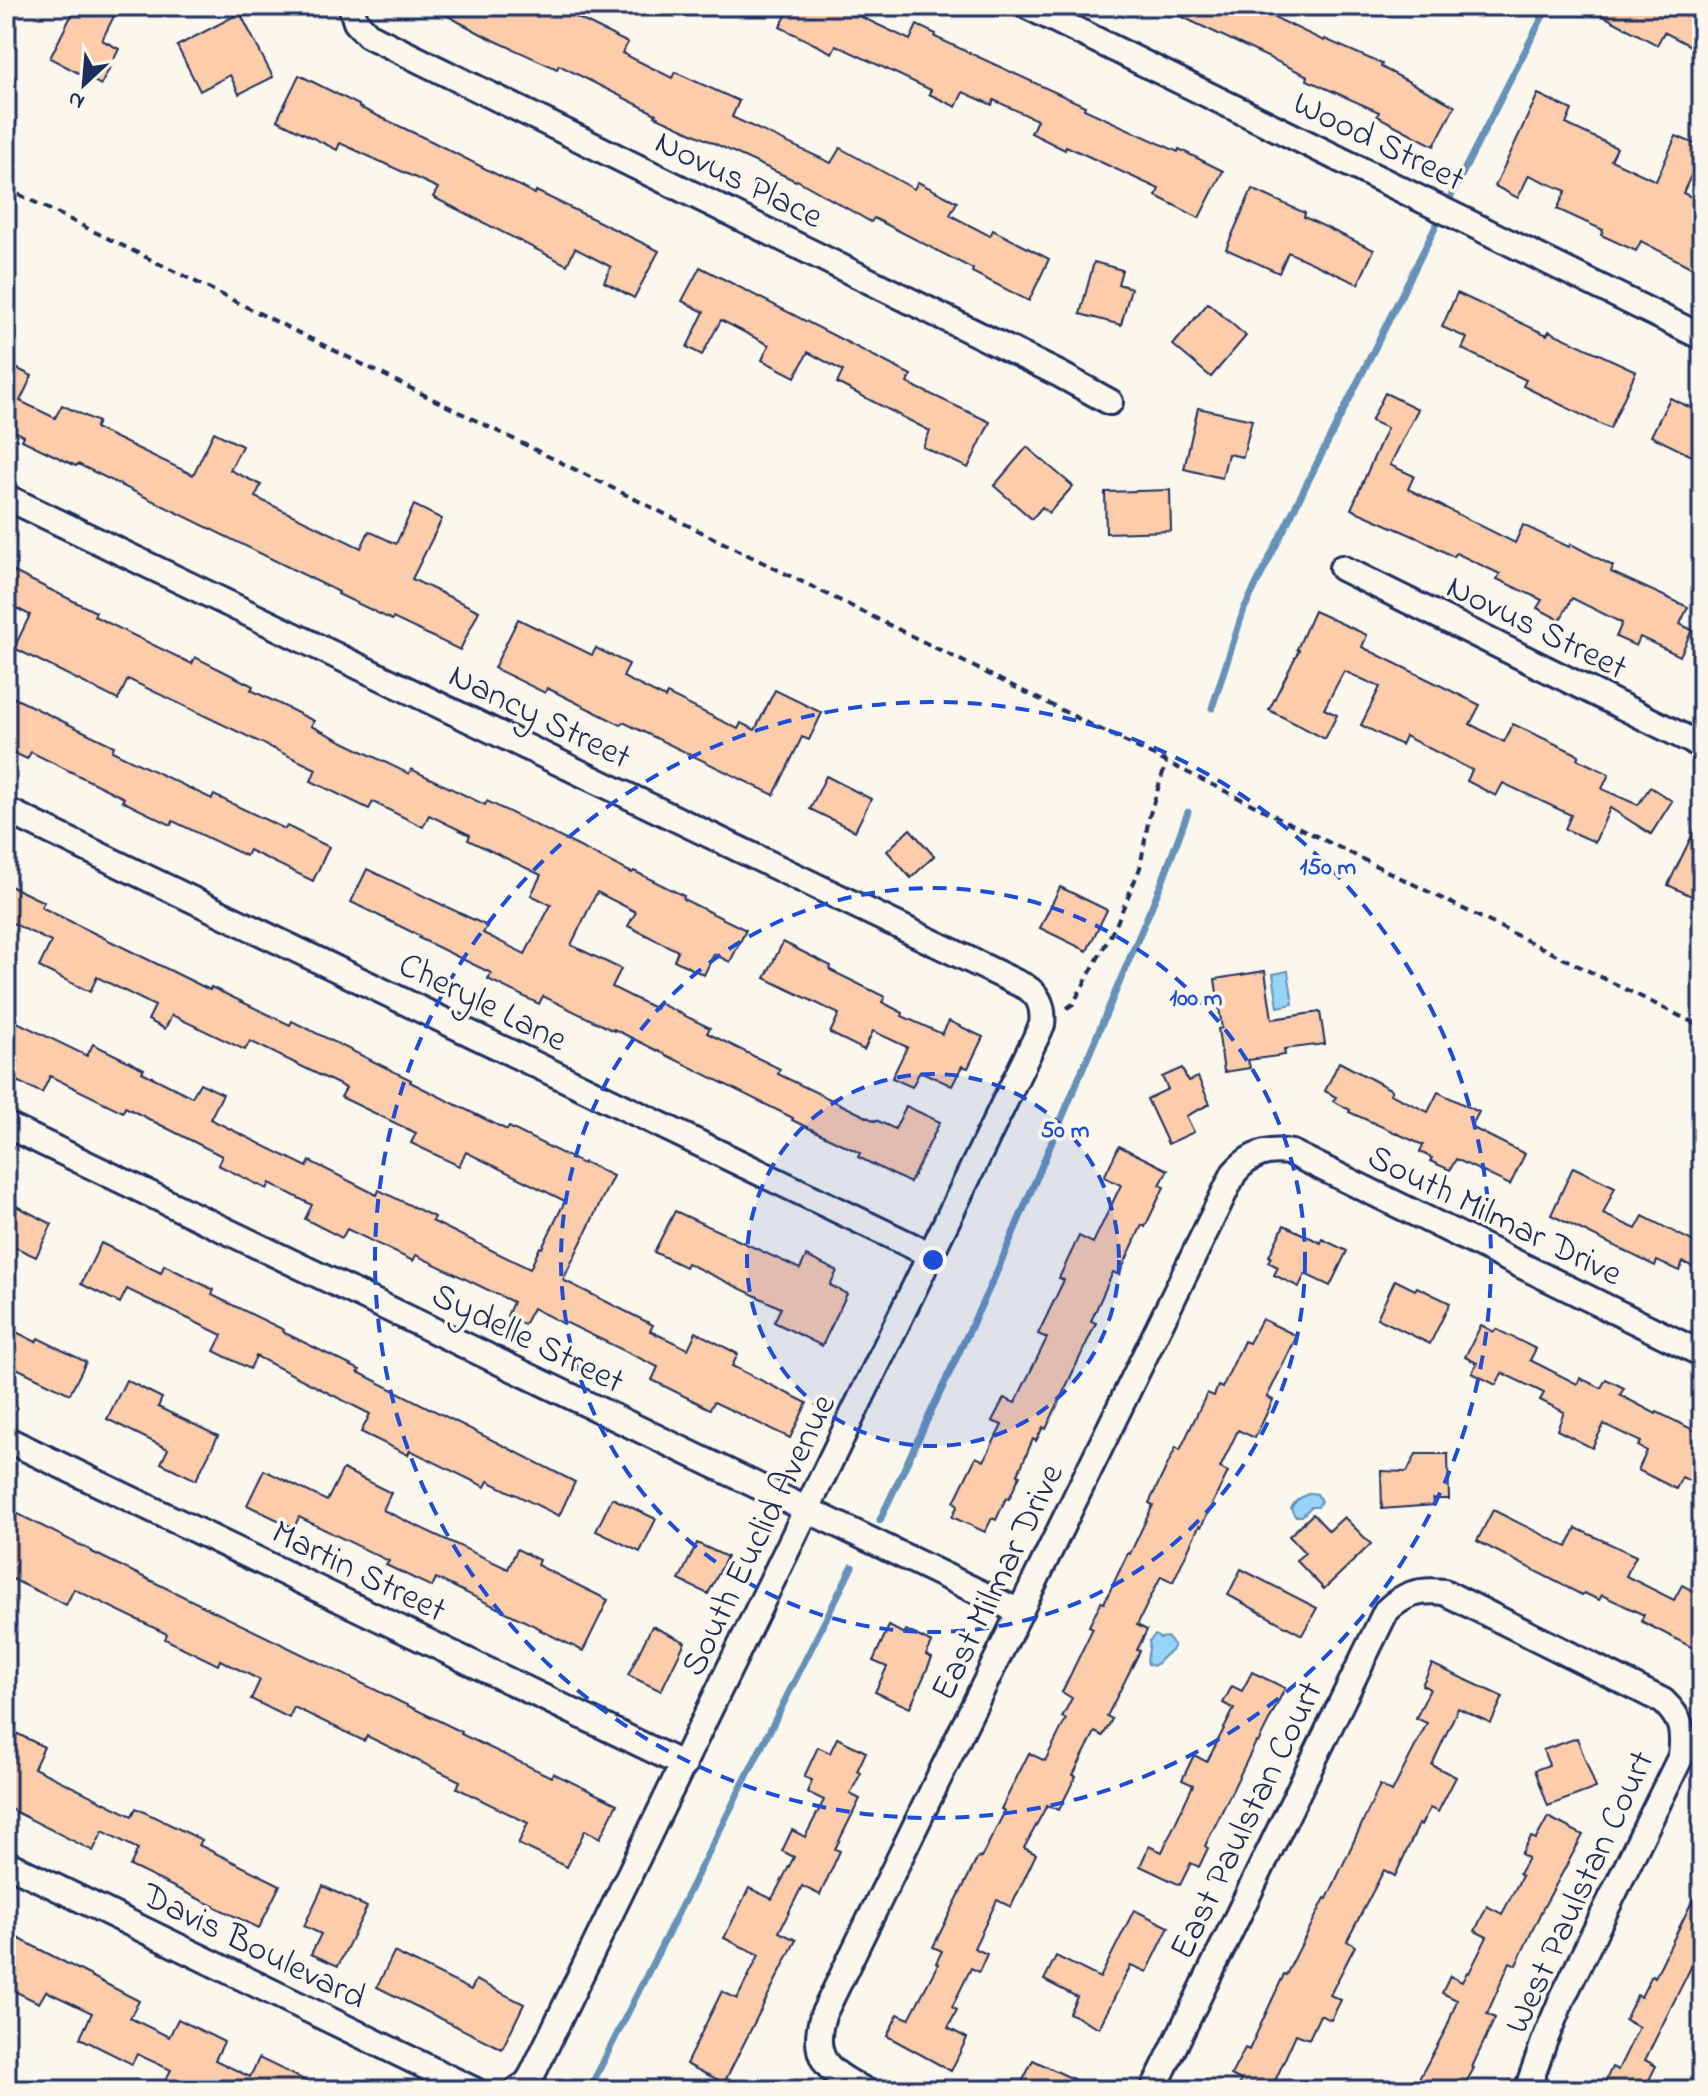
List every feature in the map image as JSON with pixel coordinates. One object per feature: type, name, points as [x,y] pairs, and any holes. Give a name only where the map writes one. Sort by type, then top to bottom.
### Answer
[{"type":"street","name":"Novus Place","points":[[351,6],[356,22],[368,35],[1045,367],[1110,402]]},
{"type":"street","name":"Wood Street","points":[[1027,6],[1702,337]]},
{"type":"street","name":"Nancy Street","points":[[6,497],[1026,987],[1035,993],[1041,1014]]},
{"type":"street","name":"Novus Street","points":[[1342,568],[1702,746]]},
{"type":"street","name":"Cheryle Lane","points":[[6,810],[931,1255]]},
{"type":"street","name":"South Euclid Avenue","points":[[517,2090],[532,2075],[684,1765],[931,1255],[1041,1014]]},
{"type":"street","name":"Sydelle Street","points":[[6,1125],[1020,1612]]},
{"type":"street","name":"South Milmar Drive","points":[[1256,1155],[1279,1150],[1292,1153],[1702,1354]]},
{"type":"street","name":"East Milmar Drive","points":[[864,2090],[840,2078],[828,2066],[819,2049],[818,2031],[823,2015],[1234,1173],[1256,1155]]},
{"type":"street","name":"Martin Street","points":[[6,1439],[684,1765]]},
{"type":"street","name":"West Paulstan Court","points":[[1413,1592],[1444,1592],[1663,1701],[1673,1710],[1683,1737],[1681,1756],[1561,2001],[1527,2090]]},
{"type":"street","name":"East Paulstan Court","points":[[1153,2090],[1386,1611],[1398,1599],[1413,1592]]},
{"type":"street","name":"Davis Boulevard","points":[[6,1863],[474,2090]]},
{"type":"path","points":[[6,188],[1702,1027]]},
{"type":"path","points":[[1041,1014],[1073,1004],[1116,925],[1140,868],[1149,817],[1166,763]]},
{"type":"water","points":[[1288,971],[1293,1004],[1278,1007],[1273,974]]},
{"type":"water","points":[[1311,1493],[1317,1494],[1321,1501],[1318,1507],[1311,1507],[1302,1516],[1295,1516],[1291,1509],[1294,1503]]},
{"type":"water","points":[[1155,1635],[1167,1637],[1174,1645],[1153,1666],[1148,1664],[1147,1659],[1149,1641]]},
{"type":"building","points":[[76,6],[119,6],[102,40],[119,49],[101,85],[50,58]]},
{"type":"building","points":[[429,6],[554,6],[628,43],[622,53],[672,78],[675,72],[739,101],[732,117],[831,163],[840,148],[914,189],[918,182],[957,202],[950,215],[990,236],[993,230],[1049,259],[1029,301],[874,218],[871,222],[797,180],[655,116],[559,65],[557,69],[487,37]]},
{"type":"building","points":[[791,6],[857,6],[853,13],[910,40],[917,25],[936,34],[935,37],[1085,106],[1084,109],[1223,171],[1199,218],[1156,196],[1159,189],[1031,133],[1037,120],[994,100],[992,105],[963,92],[956,107],[929,94],[931,90],[836,45],[832,53],[780,27]]},
{"type":"building","points":[[1159,6],[1251,6],[1324,41],[1382,64],[1381,67],[1455,106],[1434,146],[1377,116],[1379,112],[1307,80],[1308,76]]},
{"type":"building","points":[[1585,6],[1702,6],[1702,52],[1664,32],[1657,45]]},
{"type":"building","points":[[240,13],[273,77],[239,94],[230,75],[200,91],[177,46]]},
{"type":"building","points":[[299,75],[535,194],[536,191],[659,251],[634,298],[604,282],[611,267],[575,248],[567,265],[433,197],[438,188],[340,143],[337,150],[277,120]]},
{"type":"building","points":[[1538,94],[1572,110],[1566,124],[1617,148],[1611,160],[1656,181],[1676,136],[1702,147],[1683,193],[1702,202],[1702,273],[1641,241],[1636,251],[1601,235],[1603,230],[1557,209],[1566,191],[1529,175],[1518,198],[1495,186]]},
{"type":"building","points":[[1252,189],[1374,250],[1358,284],[1288,252],[1279,273],[1226,249]]},
{"type":"building","points":[[1094,262],[1122,270],[1118,284],[1131,288],[1121,325],[1080,314]]},
{"type":"building","points":[[700,267],[911,375],[907,383],[990,422],[968,468],[923,447],[930,431],[837,383],[843,371],[808,352],[795,377],[762,360],[769,345],[721,320],[702,355],[687,347],[704,312],[682,301]]},
{"type":"building","points":[[1457,293],[1547,335],[1549,331],[1636,371],[1610,429],[1523,386],[1526,380],[1462,349],[1467,338],[1442,327]]},
{"type":"building","points":[[1208,303],[1246,336],[1211,377],[1173,345]]},
{"type":"building","points":[[6,363],[32,376],[20,401],[55,418],[62,405],[98,422],[95,428],[193,475],[214,432],[242,446],[230,470],[261,485],[255,497],[361,548],[369,531],[396,544],[414,505],[442,519],[412,579],[479,611],[460,650],[338,594],[78,464],[76,466],[22,440],[24,436],[7,427],[6,430]]},
{"type":"building","points":[[1385,393],[1418,409],[1390,465],[1414,476],[1408,489],[1515,543],[1523,525],[1569,547],[1571,544],[1613,566],[1611,572],[1688,607],[1680,624],[1692,630],[1680,656],[1640,637],[1636,646],[1616,637],[1622,623],[1572,598],[1560,620],[1537,608],[1542,600],[1497,579],[1500,574],[1456,553],[1454,557],[1351,509],[1387,428],[1371,421]]},
{"type":"building","points":[[1670,398],[1702,413],[1702,461],[1651,436]]},
{"type":"building","points":[[1198,408],[1252,420],[1243,457],[1228,454],[1222,478],[1184,469]]},
{"type":"building","points":[[1027,447],[1073,486],[1049,513],[1042,507],[1032,519],[994,486]]},
{"type":"building","points":[[1170,490],[1171,531],[1106,533],[1105,492]]},
{"type":"building","points":[[6,568],[192,664],[195,657],[253,686],[251,690],[314,721],[311,726],[409,774],[411,769],[485,805],[487,801],[632,873],[634,871],[746,930],[730,962],[714,954],[704,975],[674,960],[678,951],[628,926],[636,912],[597,892],[571,945],[621,969],[612,987],[656,1009],[659,1003],[710,1028],[707,1033],[780,1069],[778,1074],[875,1121],[895,1129],[906,1106],[940,1122],[910,1183],[858,1157],[860,1153],[793,1118],[614,1029],[543,996],[539,1004],[488,979],[491,973],[351,902],[367,869],[487,926],[483,933],[525,954],[551,905],[531,895],[541,875],[468,840],[470,835],[429,815],[423,827],[373,802],[369,809],[311,781],[316,769],[128,679],[118,700],[14,648],[30,615],[6,603]]},
{"type":"building","points":[[1314,611],[1367,635],[1362,647],[1480,705],[1470,724],[1504,742],[1513,724],[1579,755],[1577,759],[1609,774],[1602,789],[1638,805],[1650,787],[1672,801],[1651,834],[1610,808],[1595,842],[1565,829],[1571,815],[1503,783],[1496,796],[1467,781],[1472,770],[1405,736],[1401,745],[1361,725],[1380,687],[1344,671],[1324,709],[1337,715],[1325,739],[1269,710],[1299,650]]},
{"type":"building","points":[[518,619],[592,655],[596,648],[629,664],[623,677],[665,698],[667,694],[738,729],[741,723],[755,730],[775,690],[822,713],[809,740],[802,737],[774,795],[623,722],[621,725],[547,688],[545,693],[494,668]]},
{"type":"building","points":[[6,694],[114,746],[112,751],[212,799],[214,795],[329,847],[313,881],[249,850],[246,856],[173,821],[171,825],[31,752],[27,759],[6,749]]},
{"type":"building","points":[[826,776],[871,799],[855,831],[810,809]]},
{"type":"building","points":[[1702,815],[1702,901],[1668,885]]},
{"type":"building","points":[[910,829],[934,856],[911,878],[887,851]]},
{"type":"building","points":[[6,884],[44,902],[41,907],[210,990],[211,987],[290,1025],[292,1021],[507,1130],[509,1127],[613,1176],[563,1280],[653,1325],[650,1331],[688,1349],[696,1332],[738,1354],[732,1366],[807,1403],[790,1438],[714,1402],[710,1409],[652,1380],[658,1367],[533,1308],[524,1325],[507,1316],[513,1302],[416,1255],[413,1261],[347,1229],[342,1238],[305,1219],[312,1205],[270,1183],[267,1189],[218,1165],[222,1156],[125,1107],[123,1112],[50,1076],[42,1093],[10,1078],[18,1062],[6,1056],[6,1038],[15,1021],[87,1056],[93,1044],[192,1097],[200,1083],[223,1094],[210,1119],[307,1167],[310,1161],[377,1195],[379,1190],[434,1217],[432,1221],[530,1269],[565,1201],[466,1152],[459,1166],[411,1143],[416,1133],[341,1097],[346,1088],[250,1041],[245,1050],[172,1015],[165,1029],[148,1020],[155,1006],[97,977],[90,992],[39,967],[51,942],[6,920]]},
{"type":"building","points":[[1060,887],[1107,910],[1087,951],[1040,928]]},
{"type":"building","points":[[783,942],[885,997],[882,1002],[903,1013],[902,1016],[942,1034],[949,1021],[983,1037],[968,1068],[962,1066],[952,1086],[920,1071],[912,1087],[892,1078],[907,1047],[873,1031],[864,1050],[830,1033],[839,1014],[765,978]]},
{"type":"building","points":[[1265,971],[1272,1019],[1320,1012],[1325,1044],[1284,1049],[1285,1055],[1248,1060],[1250,1068],[1224,1072],[1215,979]]},
{"type":"building","points":[[1339,1062],[1392,1090],[1390,1094],[1428,1112],[1438,1092],[1479,1112],[1471,1127],[1525,1154],[1510,1185],[1456,1159],[1450,1170],[1430,1161],[1432,1158],[1420,1152],[1423,1145],[1349,1112],[1333,1101],[1336,1097],[1325,1091]]},
{"type":"building","points":[[1182,1068],[1188,1081],[1198,1077],[1210,1104],[1186,1116],[1194,1132],[1168,1144],[1147,1099],[1168,1089],[1162,1077]]},
{"type":"building","points":[[1119,1146],[1168,1170],[1160,1185],[1164,1187],[1119,1275],[1113,1272],[1091,1321],[1096,1323],[1046,1429],[1043,1427],[1036,1441],[1033,1439],[1009,1499],[1006,1498],[996,1520],[992,1518],[985,1532],[952,1517],[958,1505],[954,1502],[976,1457],[984,1461],[1002,1425],[992,1421],[1004,1398],[1015,1403],[1047,1338],[1038,1334],[1064,1280],[1059,1278],[1079,1236],[1093,1243],[1121,1185],[1104,1177]]},
{"type":"building","points":[[1573,1167],[1615,1187],[1603,1214],[1636,1229],[1643,1216],[1702,1246],[1702,1271],[1683,1262],[1679,1271],[1657,1261],[1655,1266],[1551,1215]]},
{"type":"building","points":[[16,1206],[52,1224],[36,1257],[6,1243],[6,1226]]},
{"type":"building","points":[[675,1211],[800,1269],[806,1256],[837,1271],[830,1285],[847,1294],[822,1346],[774,1322],[781,1308],[687,1263],[685,1267],[654,1252]]},
{"type":"building","points":[[1284,1225],[1321,1243],[1322,1239],[1347,1251],[1330,1286],[1305,1274],[1299,1287],[1274,1275],[1278,1267],[1268,1262],[1269,1256]]},
{"type":"building","points":[[101,1243],[161,1273],[164,1265],[214,1290],[212,1295],[575,1482],[559,1516],[488,1481],[485,1487],[410,1450],[408,1455],[361,1432],[370,1414],[256,1356],[250,1369],[214,1351],[222,1335],[127,1289],[120,1303],[81,1284]]},
{"type":"building","points":[[1395,1280],[1450,1303],[1430,1344],[1377,1318]]},
{"type":"building","points":[[1262,1319],[1297,1336],[1267,1397],[1273,1400],[1255,1438],[1238,1430],[1220,1468],[1228,1472],[1173,1582],[1161,1576],[1137,1625],[1147,1630],[1137,1650],[1140,1651],[1107,1716],[1112,1719],[1103,1736],[1095,1732],[1059,1810],[1047,1805],[1024,1848],[1036,1854],[1011,1907],[997,1900],[974,1948],[987,1954],[979,1972],[971,1968],[952,2007],[957,2010],[948,2028],[967,2038],[951,2071],[887,2036],[898,2014],[909,2019],[938,1964],[942,1951],[933,1947],[1005,1811],[1001,1809],[1029,1753],[1045,1761],[1066,1719],[1062,1717],[1072,1698],[1062,1692],[1093,1628],[1089,1626],[1130,1554],[1153,1505],[1149,1503],[1176,1447],[1180,1450],[1207,1393],[1214,1396],[1218,1386],[1222,1388],[1244,1341],[1249,1343]]},
{"type":"building","points":[[1481,1325],[1536,1349],[1530,1360],[1577,1384],[1580,1378],[1601,1388],[1606,1379],[1624,1388],[1620,1395],[1702,1434],[1702,1487],[1682,1477],[1676,1489],[1638,1470],[1647,1451],[1638,1446],[1641,1442],[1604,1424],[1592,1448],[1557,1430],[1564,1412],[1540,1400],[1544,1393],[1502,1373],[1496,1385],[1472,1373],[1477,1363],[1465,1357]]},
{"type":"building","points":[[6,1327],[36,1342],[38,1338],[86,1362],[70,1394],[6,1363]]},
{"type":"building","points":[[126,1380],[162,1398],[158,1407],[218,1436],[196,1480],[161,1463],[168,1449],[107,1419]]},
{"type":"building","points":[[1416,1454],[1448,1454],[1449,1499],[1433,1499],[1434,1505],[1382,1509],[1381,1471],[1407,1472]]},
{"type":"building","points":[[343,1469],[391,1493],[383,1510],[508,1569],[517,1549],[539,1560],[537,1565],[608,1600],[583,1651],[436,1578],[432,1587],[386,1565],[389,1561],[299,1517],[294,1528],[247,1505],[264,1470],[327,1501]]},
{"type":"building","points":[[612,1498],[656,1519],[640,1552],[596,1531]]},
{"type":"building","points":[[6,1508],[461,1734],[617,1804],[600,1838],[585,1830],[567,1867],[518,1844],[528,1823],[457,1788],[460,1781],[367,1736],[364,1741],[294,1707],[289,1718],[251,1699],[260,1680],[220,1660],[218,1665],[165,1639],[167,1634],[74,1589],[66,1605],[6,1576]]},
{"type":"building","points":[[1493,1510],[1567,1547],[1576,1528],[1636,1556],[1626,1576],[1674,1600],[1682,1585],[1699,1594],[1693,1606],[1702,1611],[1702,1631],[1693,1648],[1641,1621],[1644,1615],[1602,1595],[1599,1600],[1584,1593],[1582,1595],[1477,1541]]},
{"type":"building","points":[[1313,1514],[1329,1531],[1344,1517],[1371,1544],[1324,1589],[1296,1560],[1305,1553],[1289,1536]]},
{"type":"building","points":[[697,1543],[727,1557],[708,1594],[679,1580]]},
{"type":"building","points":[[1241,1569],[1317,1608],[1302,1635],[1228,1595]]},
{"type":"building","points":[[652,1626],[685,1642],[661,1691],[628,1675]]},
{"type":"building","points":[[889,1626],[904,1634],[906,1630],[932,1643],[926,1655],[932,1658],[910,1708],[875,1692],[887,1667],[873,1661]]},
{"type":"building","points":[[1432,1664],[1503,1697],[1491,1723],[1458,1708],[1432,1765],[1456,1777],[1438,1812],[1430,1808],[1419,1824],[1395,1876],[1384,1870],[1347,1941],[1355,1946],[1330,1995],[1341,2000],[1331,2020],[1320,2015],[1309,2039],[1296,2034],[1271,2090],[1236,2090],[1241,2080],[1231,2075],[1245,2048],[1249,2050],[1284,1974],[1327,1899],[1380,1785],[1392,1792],[1427,1723],[1416,1718],[1430,1689],[1422,1685]]},
{"type":"building","points":[[1252,1672],[1285,1688],[1205,1846],[1208,1848],[1199,1867],[1191,1863],[1180,1885],[1140,1866],[1149,1846],[1162,1852],[1193,1785],[1182,1780],[1194,1755],[1207,1762],[1234,1709],[1223,1703],[1232,1686],[1242,1691]]},
{"type":"building","points":[[6,1728],[44,1747],[34,1768],[132,1816],[136,1808],[202,1840],[199,1845],[280,1885],[259,1928],[130,1866],[138,1849],[103,1831],[93,1851],[6,1807]]},
{"type":"building","points":[[837,1738],[866,1752],[857,1771],[861,1773],[850,1794],[860,1799],[835,1849],[840,1851],[820,1895],[802,1886],[779,1932],[796,1940],[724,2083],[686,2064],[722,1991],[737,1999],[759,1955],[724,1938],[749,1888],[772,1899],[794,1857],[782,1851],[792,1830],[805,1837],[824,1800],[807,1792],[812,1780],[804,1777],[818,1747],[830,1753]]},
{"type":"building","points":[[1577,1738],[1596,1788],[1548,1806],[1535,1770],[1549,1765],[1543,1750]]},
{"type":"building","points":[[1548,1817],[1583,1835],[1516,1965],[1510,1962],[1487,2014],[1495,2018],[1474,2068],[1462,2090],[1413,2090],[1447,2027],[1457,2000],[1442,1993],[1450,1976],[1462,1982],[1469,1973],[1487,1937],[1475,1931],[1487,1906],[1502,1914],[1528,1858],[1521,1854],[1531,1837],[1536,1839]]},
{"type":"building","points":[[1702,1881],[1702,1962],[1695,1959],[1645,2060],[1656,2066],[1647,2084],[1658,2090],[1601,2090],[1612,2067],[1618,2070],[1639,2027],[1625,2020],[1637,1995],[1641,1997],[1652,1975],[1655,1977]]},
{"type":"building","points":[[323,1886],[367,1907],[338,1966],[311,1954],[321,1934],[304,1926]]},
{"type":"building","points":[[1134,1910],[1169,1927],[1147,1972],[1131,1965],[1099,2028],[1069,2013],[1077,1997],[1044,1980],[1056,1956],[1100,1978]]},
{"type":"building","points":[[16,1937],[139,2001],[130,2018],[169,2037],[178,2019],[224,2042],[215,2060],[250,2077],[259,2058],[325,2090],[217,2090],[202,2083],[198,2090],[178,2090],[164,2083],[171,2070],[137,2054],[132,2064],[80,2038],[92,2013],[46,1991],[39,2003],[6,1987],[6,1958]]},
{"type":"building","points":[[394,1952],[471,1990],[476,1980],[524,2004],[502,2049],[377,1987]]},
{"type":"building","points":[[1033,2060],[1096,2090],[1018,2090]]},
{"type":"waterway","points":[[1212,708],[1244,609],[1548,6]]},
{"type":"waterway","points":[[880,1520],[995,1276],[1162,882],[1188,812]]},
{"type":"waterway","points":[[589,2090],[852,1567]]}]
